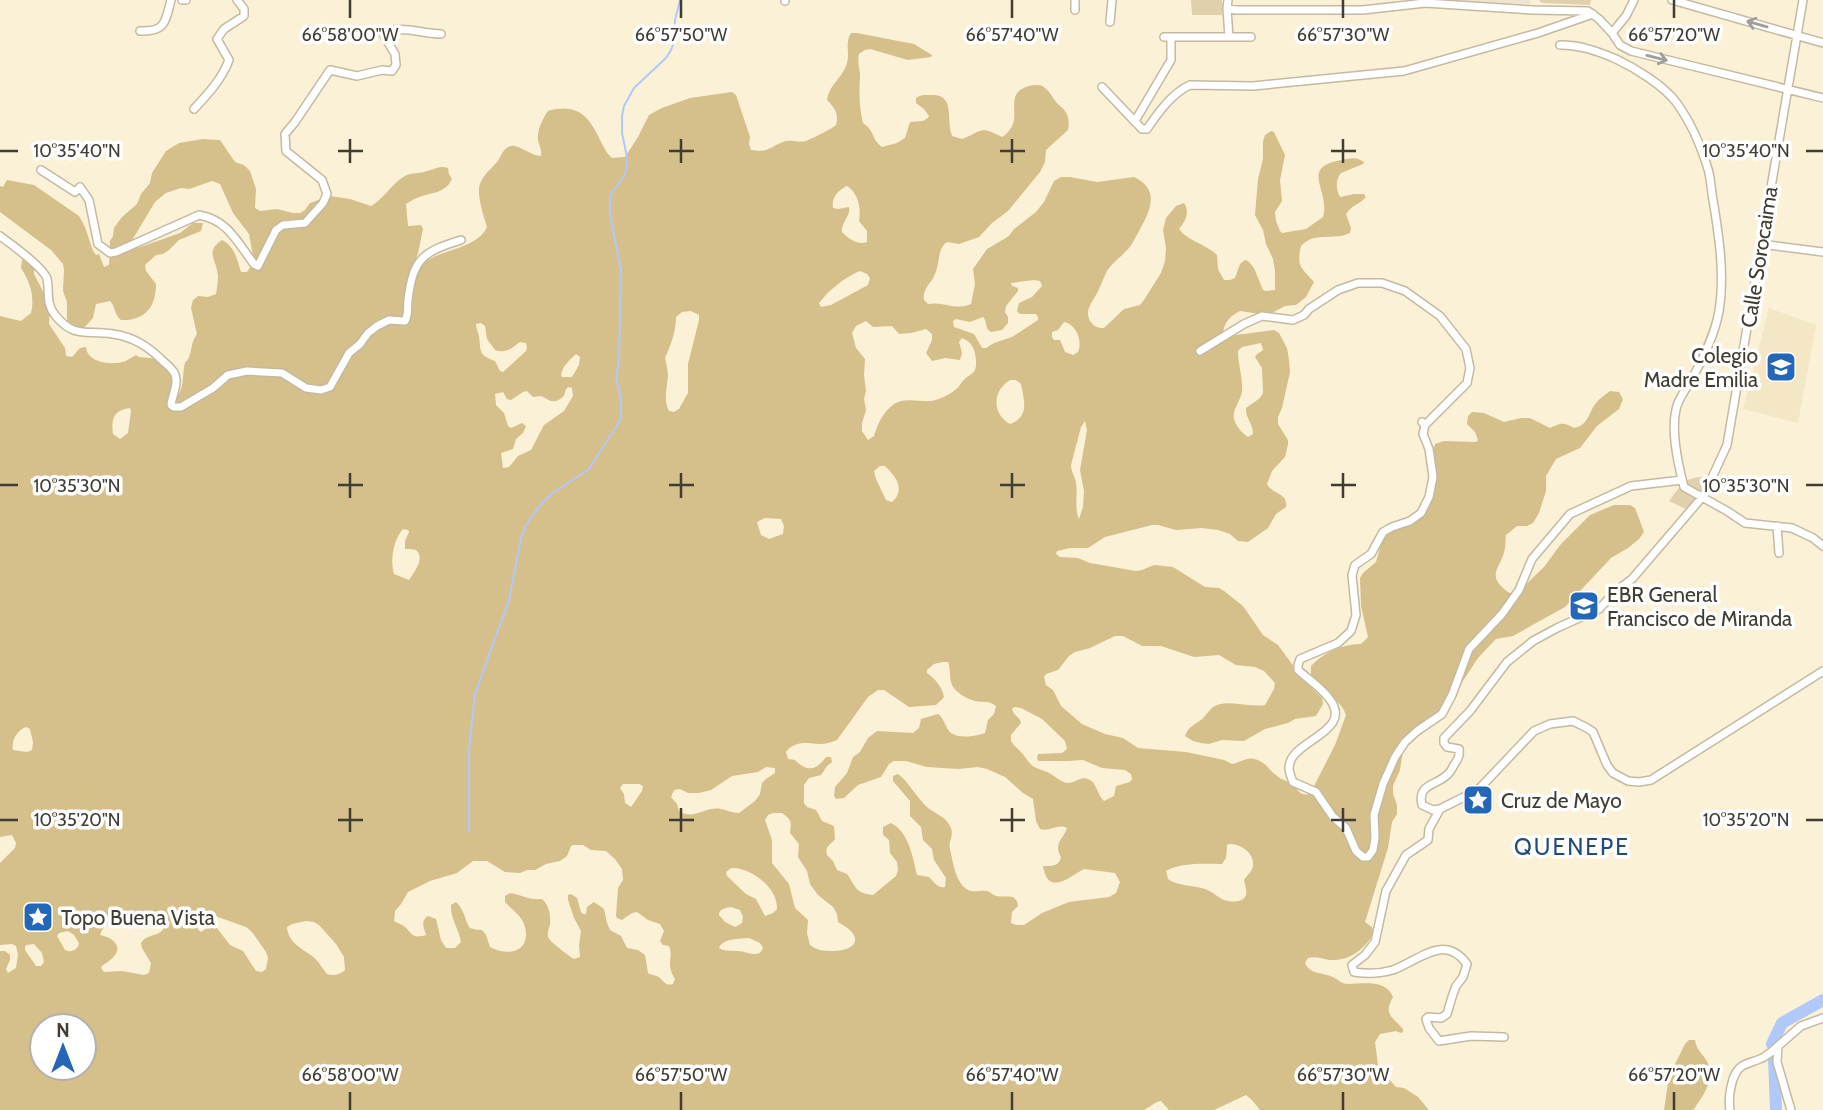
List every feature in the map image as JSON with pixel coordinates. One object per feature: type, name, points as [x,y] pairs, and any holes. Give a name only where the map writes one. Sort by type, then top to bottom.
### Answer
[{"type":"street","points":[[140,32],[154,32],[161,28],[171,0]]},
{"type":"street","points":[[194,109],[225,72],[229,60],[217,39],[224,29],[244,16],[244,9],[237,0]]},
{"type":"street","points":[[1074,0],[1075,10]]},
{"type":"street","points":[[1110,22],[1112,0]]},
{"type":"street","points":[[1228,0],[1229,37]]},
{"type":"street","points":[[1533,10],[1534,0]]},
{"type":"street","points":[[1612,33],[1626,16],[1634,0]]},
{"type":"street","points":[[1672,0],[1823,43]]},
{"type":"street","name":"Calle Sorocaima","points":[[1440,809],[1433,810],[1422,805],[1420,799],[1422,792],[1430,785],[1447,776],[1459,757],[1459,749],[1447,747],[1444,738],[1507,662],[1533,641],[1599,609],[1632,579],[1702,498],[1727,445],[1803,0]]},
{"type":"street","points":[[1227,9],[1363,10],[1425,1],[1533,10],[1587,11],[1612,33],[1620,45],[1631,51],[1823,98]]},
{"type":"street","points":[[1102,87],[1142,130],[1147,129],[1182,88],[1190,85],[1253,86],[1404,71],[1538,33],[1593,14]]},
{"type":"street","points":[[41,170],[75,192],[80,187],[89,200],[98,244],[110,253],[199,215],[211,217],[227,227],[258,266],[276,230],[283,225],[305,223],[323,203],[327,194],[322,180],[286,151],[285,134],[330,70],[357,76],[382,70],[392,71],[396,65],[395,54],[383,34],[391,29],[441,34]]},
{"type":"street","points":[[1135,121],[1171,60],[1167,37],[1251,37]]},
{"type":"street","points":[[1560,45],[1586,47],[1600,52],[1632,67],[1667,93],[1693,131],[1708,170],[1721,263],[1721,294],[1718,315],[1702,360],[1678,404],[1675,438],[1684,487],[1745,523],[1791,528],[1823,546]]},
{"type":"street","points":[[0,236],[39,266],[47,277],[47,299],[55,314],[72,330],[82,333],[111,333],[134,339],[153,350],[174,372],[176,379],[171,405],[174,407],[181,407],[213,388],[228,375],[247,370],[282,373],[306,388],[321,390],[330,387],[349,353],[368,333],[389,320],[405,321],[408,318],[408,301],[415,266],[437,247],[461,240]]},
{"type":"street","points":[[1761,244],[1823,252]]},
{"type":"street","points":[[1200,351],[1262,316],[1293,320],[1338,290],[1358,284],[1382,284],[1405,291],[1440,316],[1466,349],[1470,368],[1467,383],[1424,424],[1423,433],[1429,449],[1433,477],[1429,497],[1421,513],[1410,521],[1383,532],[1371,554],[1355,565],[1352,575],[1356,615],[1351,631],[1338,643],[1300,659],[1298,665],[1298,670],[1329,697],[1335,716],[1331,726],[1290,760],[1289,770],[1293,782],[1316,793],[1333,817],[1346,828],[1356,851],[1363,857],[1368,857],[1373,850],[1374,815],[1395,757],[1411,737],[1442,714],[1469,649],[1502,614],[1519,590],[1532,559],[1570,514],[1630,486],[1682,480]]},
{"type":"street","points":[[1777,526],[1779,553]]},
{"type":"street","points":[[1504,1037],[1471,1036],[1439,1041],[1429,1028],[1426,1019],[1441,1018],[1447,1014],[1456,986],[1463,977],[1467,964],[1454,951],[1445,948],[1437,950],[1391,970],[1374,974],[1354,972],[1352,965],[1365,955],[1375,942],[1386,891],[1406,855],[1428,840],[1429,828],[1440,809],[1478,790],[1534,732],[1561,722],[1573,721],[1593,732],[1607,765],[1620,778],[1639,782],[1651,780],[1823,671]]},
{"type":"street","points":[[1730,1110],[1729,1103],[1737,1071],[1741,1066],[1765,1057],[1801,1026],[1823,1018]]},
{"type":"street","points":[[1778,1046],[1777,1062],[1791,1110]]},
{"type":"shaded area","points":[[1191,0],[1222,0],[1222,15],[1192,15]]},
{"type":"shaded area","points":[[1437,0],[1530,0],[1530,4]]},
{"type":"shaded area","points":[[1539,0],[1591,0],[1590,5],[1542,3]]},
{"type":"shaded area","points":[[851,33],[857,33],[914,44],[932,55],[908,60],[870,49],[859,54],[863,123],[882,147],[905,138],[910,122],[928,118],[924,109],[916,103],[916,98],[922,95],[940,96],[944,99],[952,136],[962,139],[981,130],[1004,136],[1013,124],[1015,97],[1029,86],[1043,87],[1068,116],[1068,130],[1046,150],[1045,162],[1040,172],[1008,211],[979,237],[959,244],[947,242],[944,245],[935,274],[924,293],[924,300],[928,304],[960,307],[971,304],[975,284],[973,269],[987,249],[1009,236],[1036,212],[1054,181],[1061,177],[1097,182],[1134,177],[1143,182],[1150,195],[1149,210],[1138,233],[1130,247],[1107,271],[1090,306],[1088,317],[1096,327],[1104,328],[1124,309],[1140,305],[1144,300],[1161,273],[1165,261],[1163,230],[1166,218],[1176,206],[1184,203],[1186,216],[1179,229],[1217,255],[1218,269],[1224,280],[1235,278],[1240,264],[1245,260],[1254,268],[1263,290],[1275,290],[1273,259],[1255,215],[1265,135],[1274,132],[1285,155],[1280,180],[1282,201],[1275,212],[1282,233],[1306,229],[1323,217],[1319,181],[1322,168],[1329,163],[1348,159],[1364,162],[1341,173],[1337,182],[1340,197],[1364,194],[1366,197],[1346,214],[1350,233],[1318,237],[1301,246],[1300,263],[1314,282],[1306,297],[1296,305],[1285,306],[1270,314],[1240,311],[1228,320],[1223,331],[1227,338],[1274,330],[1279,333],[1287,348],[1290,372],[1278,424],[1288,444],[1285,457],[1272,471],[1267,484],[1285,499],[1286,507],[1276,514],[1268,528],[1248,542],[1238,541],[1230,534],[1218,530],[1176,530],[1152,525],[1105,537],[1088,548],[1070,548],[1057,551],[1056,554],[1060,557],[1078,558],[1090,563],[1136,571],[1154,565],[1173,567],[1205,587],[1219,588],[1243,606],[1263,635],[1278,645],[1305,682],[1322,698],[1323,704],[1316,716],[1295,719],[1265,729],[1244,741],[1222,740],[1209,744],[1193,741],[1185,736],[1186,733],[1213,707],[1225,703],[1265,705],[1275,683],[1264,671],[1236,665],[1219,655],[1194,657],[1161,646],[1142,646],[1123,636],[1115,636],[1075,652],[1058,670],[1044,677],[1046,685],[1053,690],[1061,706],[1082,724],[1123,738],[1138,748],[1186,752],[1232,764],[1249,759],[1258,760],[1302,794],[1310,794],[1335,745],[1346,715],[1340,704],[1311,677],[1311,666],[1328,653],[1347,645],[1361,644],[1368,637],[1361,606],[1360,578],[1376,562],[1381,544],[1389,532],[1422,511],[1435,471],[1435,444],[1444,441],[1476,442],[1478,440],[1475,432],[1467,424],[1468,416],[1472,412],[1484,413],[1504,422],[1530,418],[1550,428],[1564,424],[1574,428],[1585,421],[1596,403],[1610,391],[1619,392],[1623,399],[1619,409],[1597,426],[1580,448],[1556,459],[1546,476],[1546,491],[1533,523],[1517,526],[1506,535],[1505,550],[1496,578],[1506,591],[1517,593],[1590,515],[1614,505],[1630,505],[1635,508],[1644,532],[1628,548],[1611,558],[1565,607],[1513,636],[1496,639],[1478,658],[1437,718],[1404,745],[1400,770],[1393,786],[1397,814],[1392,822],[1388,848],[1365,922],[1372,927],[1373,935],[1360,950],[1349,956],[1337,960],[1311,957],[1305,963],[1313,971],[1344,983],[1380,985],[1390,991],[1393,997],[1389,1012],[1403,1032],[1380,1034],[1375,1042],[1378,1065],[1396,1087],[1404,1088],[1418,1097],[1429,1110],[1260,1110],[1246,1095],[1214,1110],[1169,1110],[1161,1101],[1144,1110],[0,1110],[0,951],[10,955],[6,969],[8,973],[16,968],[18,955],[16,946],[0,945],[0,863],[15,848],[16,843],[12,835],[0,837],[0,316],[21,321],[31,313],[31,289],[21,268],[22,260],[25,260],[34,268],[34,274],[50,305],[49,324],[65,348],[66,356],[72,357],[80,348],[86,347],[91,357],[107,363],[126,361],[136,355],[158,359],[175,378],[174,401],[181,389],[185,363],[197,334],[191,308],[193,300],[198,296],[216,294],[218,276],[213,256],[214,248],[222,240],[230,246],[241,272],[247,272],[254,261],[249,234],[233,213],[220,184],[212,181],[166,193],[155,202],[128,247],[129,251],[180,233],[193,223],[203,223],[201,231],[179,240],[169,250],[156,255],[145,265],[146,271],[156,284],[154,299],[148,311],[137,318],[121,320],[110,301],[96,304],[93,318],[82,330],[68,325],[67,302],[63,291],[63,264],[51,250],[0,212],[0,186],[3,187],[7,180],[34,185],[79,216],[93,251],[96,255],[99,254],[104,267],[109,265],[110,241],[114,228],[137,204],[166,151],[179,143],[203,139],[220,140],[235,162],[250,171],[256,189],[255,208],[260,211],[277,209],[300,213],[310,203],[330,196],[371,206],[405,176],[440,167],[448,168],[452,179],[446,187],[406,204],[408,226],[421,225],[423,229],[407,284],[426,261],[469,243],[483,234],[487,227],[480,199],[481,181],[508,147],[517,147],[541,156],[538,132],[548,111],[566,109],[580,113],[591,124],[612,158],[625,157],[649,115],[690,98],[732,92],[736,95],[750,137],[751,150],[765,150],[786,141],[806,141],[836,125],[836,111],[827,100],[830,90],[846,66]],"holes":[[[847,186],[857,197],[859,221],[867,231],[867,242],[854,241],[842,232],[849,207],[833,208],[833,201]],[[860,271],[870,278],[868,285],[831,305],[821,307],[819,303],[828,293]],[[1034,280],[1040,281],[1042,286],[1032,297],[1019,303],[1017,311],[1020,314],[1036,314],[1038,320],[1012,337],[982,348],[974,334],[954,327],[953,321],[956,319],[970,322],[983,317],[987,329],[991,332],[1002,330],[1008,323],[1006,306],[1018,288],[1011,283]],[[691,311],[699,315],[688,364],[688,393],[679,409],[674,412],[669,411],[666,403],[668,376],[665,358],[676,317],[682,312]],[[866,321],[873,327],[892,326],[899,334],[926,329],[932,334],[926,353],[932,361],[945,358],[960,360],[962,353],[959,342],[962,338],[972,346],[976,365],[974,371],[958,388],[943,397],[931,401],[912,400],[894,404],[881,418],[874,436],[868,440],[862,431],[866,410],[865,359],[856,348],[852,333],[856,326]],[[1064,322],[1068,323],[1077,334],[1080,343],[1078,352],[1073,355],[1065,352],[1060,340],[1054,340],[1052,332],[1058,330]],[[476,324],[485,326],[487,339],[495,350],[506,351],[520,342],[526,343],[526,351],[503,372],[500,371],[495,361],[481,352]],[[1261,343],[1263,350],[1255,357],[1262,368],[1263,393],[1246,408],[1253,434],[1248,437],[1234,419],[1242,391],[1238,351],[1242,347]],[[576,354],[580,357],[579,365],[572,377],[562,377],[563,368]],[[1010,380],[1021,384],[1024,407],[1021,417],[1010,424],[1004,420],[997,409],[997,396]],[[572,388],[573,396],[564,411],[544,425],[531,450],[518,456],[509,467],[503,468],[501,453],[513,449],[516,439],[526,426],[522,423],[511,428],[508,426],[504,413],[496,405],[495,394],[503,392],[507,399],[511,400],[527,391],[533,397],[541,396],[552,401],[564,396],[566,389]],[[130,408],[131,411],[128,433],[120,439],[113,434],[112,424],[117,413]],[[1085,421],[1087,430],[1080,470],[1084,491],[1079,519],[1076,483],[1071,465]],[[880,466],[885,466],[893,474],[899,488],[892,502],[886,500],[874,471]],[[765,518],[781,519],[783,534],[769,539],[761,535],[757,522]],[[403,529],[408,530],[405,549],[416,550],[419,554],[418,566],[409,580],[394,574],[393,551]],[[948,662],[951,682],[956,690],[972,700],[996,706],[994,714],[988,720],[985,733],[954,735],[938,714],[921,719],[919,728],[913,733],[877,731],[853,757],[847,773],[835,787],[836,799],[844,798],[858,785],[881,777],[894,761],[906,761],[927,767],[987,769],[1005,777],[1033,799],[1040,829],[1060,826],[1067,828],[1058,845],[1060,860],[1054,865],[1043,866],[1049,880],[1059,882],[1084,869],[1115,873],[1120,882],[1116,893],[1109,897],[1069,902],[1042,913],[1024,925],[1011,923],[1012,912],[1018,906],[1017,901],[1013,897],[996,896],[987,891],[971,891],[962,885],[952,860],[952,831],[949,824],[927,807],[898,774],[893,776],[893,781],[910,801],[910,816],[921,827],[923,840],[932,849],[934,860],[946,878],[945,887],[938,886],[929,877],[917,875],[906,839],[891,823],[883,827],[883,835],[889,840],[890,853],[897,862],[896,876],[873,895],[859,891],[847,874],[837,870],[827,855],[827,847],[835,839],[834,826],[822,821],[816,810],[804,803],[804,785],[809,778],[821,775],[832,762],[831,757],[826,757],[815,767],[807,768],[788,759],[786,752],[797,744],[822,744],[837,740],[868,697],[878,690],[884,690],[909,707],[936,705],[944,697],[940,686],[927,673],[934,664]],[[1021,708],[1042,719],[1065,741],[1067,749],[1062,753],[1038,754],[1039,761],[1083,760],[1102,768],[1125,770],[1131,774],[1132,779],[1116,786],[1114,796],[1104,801],[1088,779],[1082,778],[1067,783],[1035,767],[1011,741],[1011,735],[1021,723],[1012,709]],[[26,727],[30,729],[32,750],[13,750],[15,736]],[[766,767],[775,768],[775,773],[762,783],[760,794],[755,801],[739,813],[710,809],[684,814],[679,811],[671,797],[674,790],[680,789],[688,793],[711,790],[732,776],[758,772]],[[623,784],[643,786],[631,807],[625,803],[620,788]],[[782,813],[791,822],[790,833],[799,844],[798,857],[807,871],[810,884],[818,895],[833,907],[838,922],[852,933],[855,938],[852,946],[830,951],[819,950],[810,945],[808,920],[795,908],[789,884],[772,863],[772,840],[765,820],[768,815]],[[1229,844],[1242,847],[1251,856],[1253,865],[1244,880],[1246,893],[1243,899],[1226,901],[1205,889],[1176,883],[1168,879],[1166,871],[1186,865],[1222,864]],[[573,845],[606,851],[615,859],[622,869],[623,880],[618,888],[616,916],[622,920],[637,912],[660,924],[664,931],[660,941],[669,946],[670,950],[671,969],[675,979],[673,984],[667,984],[648,973],[645,955],[638,950],[627,948],[621,936],[610,930],[604,909],[594,902],[587,907],[586,914],[583,914],[577,898],[571,894],[568,895],[568,900],[581,931],[580,957],[574,959],[548,937],[550,914],[542,899],[510,893],[505,896],[505,902],[523,921],[526,933],[522,946],[512,951],[505,952],[490,947],[482,930],[470,928],[456,902],[451,905],[451,910],[461,942],[455,948],[446,948],[441,940],[436,919],[428,916],[423,925],[426,935],[418,936],[394,921],[395,911],[408,892],[430,881],[457,873],[473,861],[487,861],[505,872],[520,873],[560,861],[567,856]],[[731,868],[739,869],[762,880],[773,894],[777,909],[765,916],[756,899],[746,894],[726,872]],[[731,907],[740,910],[743,917],[742,923],[735,927],[719,915],[720,911]],[[201,911],[246,927],[266,952],[266,969],[262,972],[256,971],[243,951],[230,945],[217,928],[208,927],[201,932],[192,914]],[[160,918],[165,922],[159,933],[141,943],[151,963],[149,973],[144,975],[122,971],[104,972],[101,968],[113,958],[117,947],[111,939],[100,935],[104,927],[118,919]],[[306,921],[319,925],[344,957],[345,970],[336,975],[327,974],[316,960],[296,944],[287,927],[292,924]],[[68,931],[79,943],[76,949],[65,950],[57,936]],[[749,938],[760,943],[763,948],[760,953],[754,954],[719,948],[736,939]],[[34,944],[42,953],[44,962],[41,966],[36,966],[25,950],[26,945]]]},
{"type":"shaded area","name":"Colegio Madre Emilia","points":[[1769,308],[1816,325],[1798,423],[1743,409]]},
{"type":"shaded area","points":[[1711,476],[1703,493],[1688,510],[1669,501],[1686,481]]},
{"type":"shaded area","points":[[1689,1040],[1695,1040],[1708,1062],[1708,1084],[1693,1110],[1664,1110],[1669,1076]]},
{"type":"waterway","points":[[469,832],[469,750],[475,694],[509,600],[521,538],[526,525],[540,505],[554,492],[588,470],[621,419],[621,399],[616,379],[621,271],[610,214],[610,200],[626,170],[627,157],[622,133],[624,106],[634,88],[671,50],[680,0]]},
{"type":"waterway","points":[[1772,1044],[1782,1023],[1823,1000]]},
{"type":"waterway","points":[[1774,1057],[1776,1110]]},
{"type":"place","name":"Colegio Madre Emilia","points":[[1781,367]]},
{"type":"place","name":"EBR General Francisco de Miranda","points":[[1584,606]]},
{"type":"place","name":"Cruz de Mayo","points":[[1478,800]]},
{"type":"place","name":"Topo Buena Vista","points":[[38,917]]},
{"type":"district","name":"QUENEPE","points":[[1572,847]]}]
